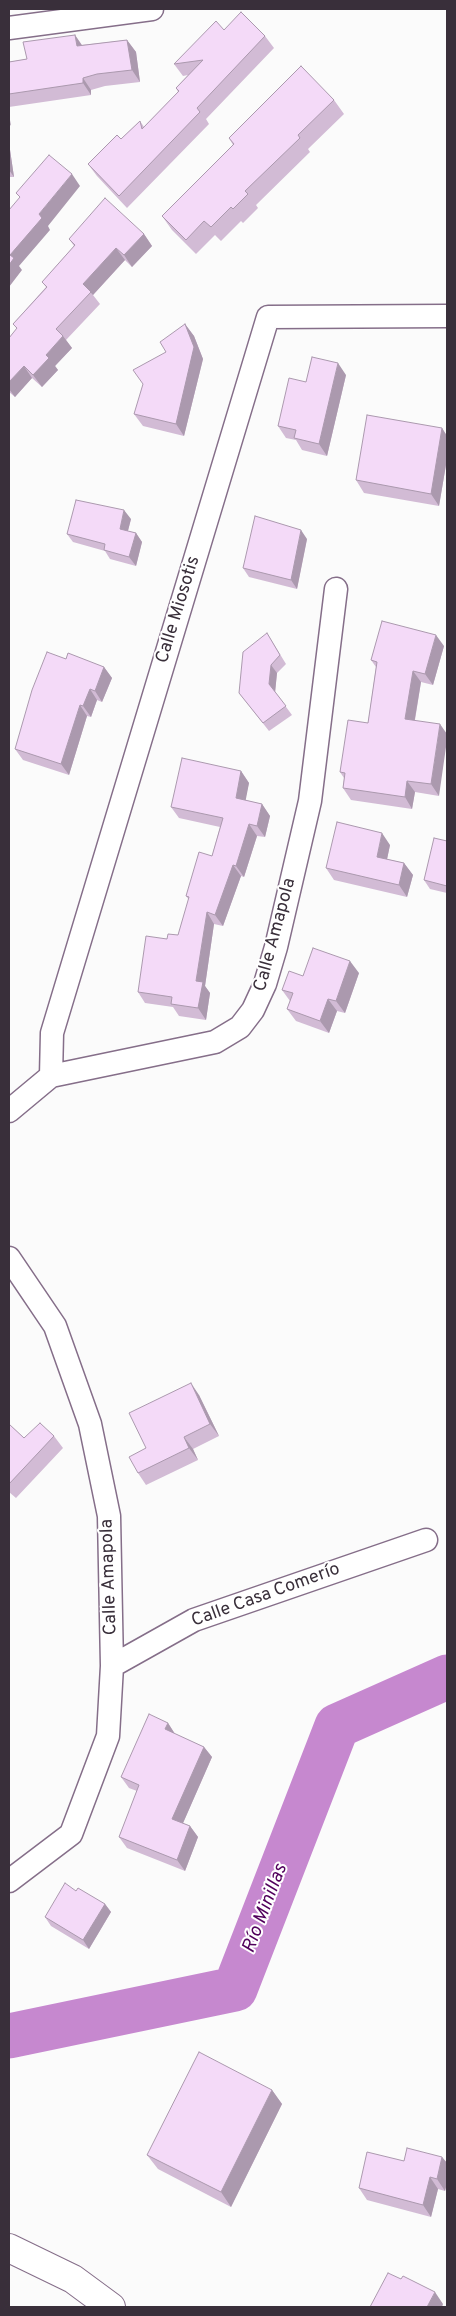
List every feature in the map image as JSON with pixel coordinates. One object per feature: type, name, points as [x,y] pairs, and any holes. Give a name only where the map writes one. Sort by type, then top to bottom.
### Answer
[{"type":"street","points":[[9,28],[152,9]]},
{"type":"street","name":"Calle Miosotis","points":[[51,1076],[52,1032],[268,317],[447,316]]},
{"type":"street","name":"Calle Amapola","points":[[9,1111],[51,1076],[215,1042],[240,1027],[254,1010],[265,984],[276,947],[310,801],[336,589]]},
{"type":"street","name":"Calle Amapola","points":[[9,1258],[55,1326],[90,1424],[109,1516],[112,1666],[108,1736],[71,1834],[9,1881]]},
{"type":"street","name":"Calle Casa Comerío","points":[[112,1666],[194,1620],[426,1540]]},
{"type":"street","points":[[9,2248],[73,2279],[111,2307]]},
{"type":"building","points":[[241,12],[265,36],[197,108],[200,112],[119,196],[88,164],[117,135],[121,139],[140,121],[142,129],[179,91],[176,88],[203,60],[174,64],[216,21],[224,30]]},
{"type":"building","points":[[75,35],[77,46],[127,40],[132,70],[97,74],[83,78],[83,83],[9,94],[9,62],[27,59],[23,42]]},
{"type":"building","points":[[301,66],[334,100],[298,135],[300,138],[245,191],[248,194],[233,209],[231,207],[211,227],[204,221],[186,240],[162,216],[234,144],[229,138]]},
{"type":"building","points":[[49,155],[72,174],[39,214],[42,218],[10,255],[14,258],[9,265],[9,210],[20,197],[16,193]]},
{"type":"building","points":[[105,198],[144,234],[124,255],[116,248],[83,284],[91,292],[56,329],[63,336],[46,355],[49,358],[33,375],[24,366],[9,382],[9,338],[17,328],[13,324],[47,287],[42,282],[75,245],[69,239]]},
{"type":"building","points":[[185,324],[194,347],[176,424],[134,414],[143,384],[133,370],[166,352],[160,342]]},
{"type":"building","points":[[312,357],[338,363],[319,444],[294,438],[296,430],[278,426],[289,378],[306,382]]},
{"type":"building","points":[[367,415],[442,428],[431,494],[356,480]]},
{"type":"building","points":[[76,500],[124,510],[120,529],[136,533],[129,557],[104,550],[105,544],[67,534]]},
{"type":"building","points":[[255,516],[301,530],[291,580],[243,568]]},
{"type":"building","points":[[382,621],[436,635],[425,674],[413,671],[405,719],[440,724],[431,784],[407,781],[405,797],[343,788],[345,773],[340,772],[348,720],[368,723],[377,662],[371,660]]},
{"type":"building","points":[[267,633],[280,655],[271,665],[269,684],[286,706],[263,723],[239,693],[243,652]]},
{"type":"building","points":[[47,652],[66,659],[68,653],[104,667],[95,691],[90,689],[83,706],[80,705],[61,764],[15,749],[32,690]]},
{"type":"building","points":[[182,758],[241,771],[236,798],[262,804],[257,826],[249,824],[236,866],[233,865],[215,915],[207,912],[196,981],[203,982],[198,1008],[171,1004],[172,997],[138,992],[146,936],[167,939],[168,934],[178,935],[189,897],[186,896],[199,852],[212,856],[223,818],[171,807]]},
{"type":"building","points":[[337,822],[382,833],[377,857],[404,863],[399,885],[326,868]]},
{"type":"building","points":[[434,838],[447,841],[447,886],[424,880]]},
{"type":"building","points":[[313,948],[350,961],[336,1001],[328,999],[320,1021],[287,1009],[293,993],[282,990],[289,971],[303,976]]},
{"type":"building","points":[[191,1383],[210,1424],[184,1437],[189,1448],[138,1473],[129,1457],[146,1448],[129,1413]]},
{"type":"building","points":[[40,1423],[54,1436],[9,1484],[9,1424],[24,1438]]},
{"type":"building","points":[[149,1714],[168,1723],[165,1729],[204,1747],[172,1819],[190,1826],[177,1860],[119,1837],[139,1785],[121,1777]]},
{"type":"building","points":[[65,1883],[76,1891],[78,1888],[105,1904],[83,1940],[45,1917]]},
{"type":"building","points":[[199,2052],[272,2090],[221,2192],[147,2155]]},
{"type":"building","points":[[407,2148],[442,2157],[437,2179],[430,2177],[423,2205],[359,2188],[367,2152],[404,2161]]},
{"type":"building","points":[[388,2273],[401,2279],[403,2276],[435,2292],[427,2307],[370,2307]]},
{"type":"waterway","name":"Río Minillas","points":[[9,2036],[235,1989],[337,1726],[447,1677]]}]
